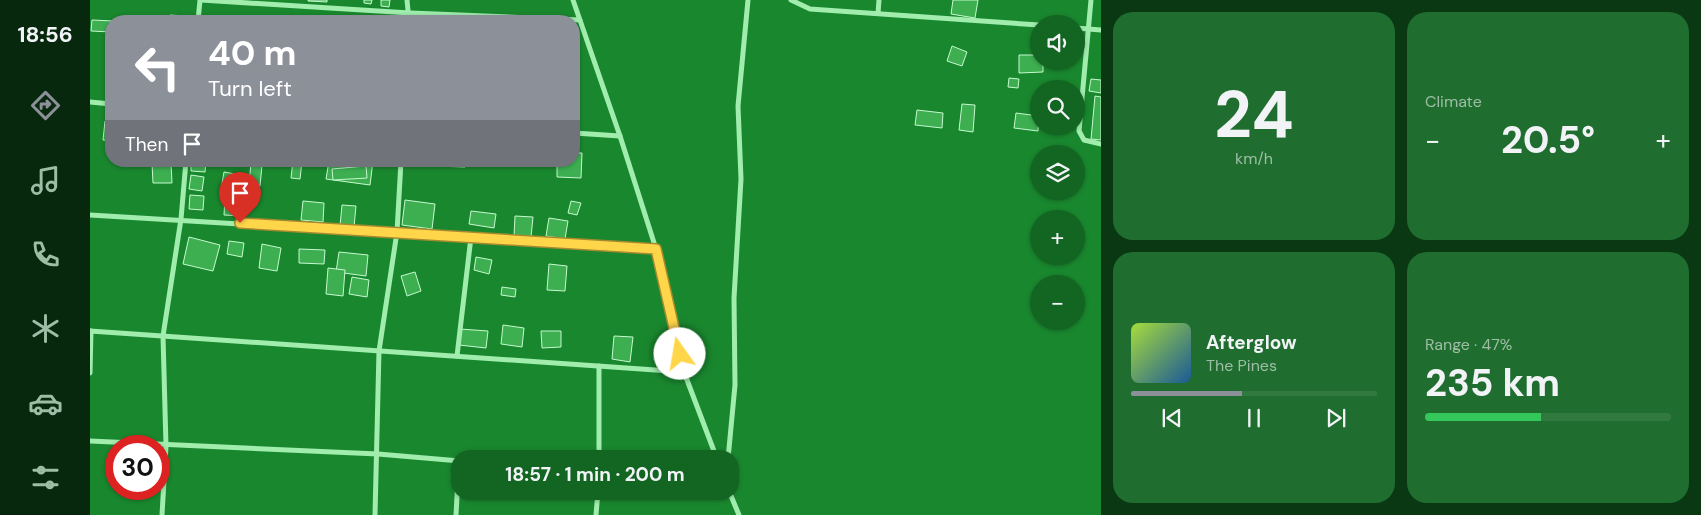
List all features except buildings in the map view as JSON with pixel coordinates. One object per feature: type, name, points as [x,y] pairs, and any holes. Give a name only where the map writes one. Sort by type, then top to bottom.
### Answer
[{"type":"street","points":[[199,15],[200,0],[459,15]]},
{"type":"street","points":[[407,0],[410,13]]},
{"type":"street","points":[[572,0],[578,15]]},
{"type":"street","points":[[729,450],[736,385],[734,298],[742,179],[738,106],[748,0]]},
{"type":"street","points":[[791,0],[810,10],[878,13],[1030,25]]},
{"type":"street","points":[[878,13],[879,0]]},
{"type":"street","points":[[1090,0],[1079,131],[1084,140],[1101,144]]},
{"type":"street","points":[[580,20],[656,249],[684,372],[714,450]]},
{"type":"street","points":[[1087,29],[1101,30]]},
{"type":"street","points":[[90,102],[105,103]]},
{"type":"street","points":[[580,133],[620,136]]},
{"type":"street","points":[[166,435],[163,336],[181,219],[185,167]]},
{"type":"street","points":[[375,515],[378,454],[379,351],[397,232],[401,167]]},
{"type":"street","points":[[90,215],[656,249]]},
{"type":"street","points":[[457,356],[471,237]]},
{"type":"street","points":[[90,373],[90,331],[684,372]]},
{"type":"street","points":[[599,366],[599,450]]},
{"type":"street","points":[[90,441],[105,442]]},
{"type":"street","points":[[170,446],[378,454],[451,460]]},
{"type":"street","points":[[162,515],[163,500]]},
{"type":"street","points":[[456,515],[457,500]]},
{"type":"street","points":[[596,515],[597,500]]},
{"type":"street","points":[[733,500],[739,515]]},
{"type":"route","points":[[240,223],[656,249],[680,354]]}]
